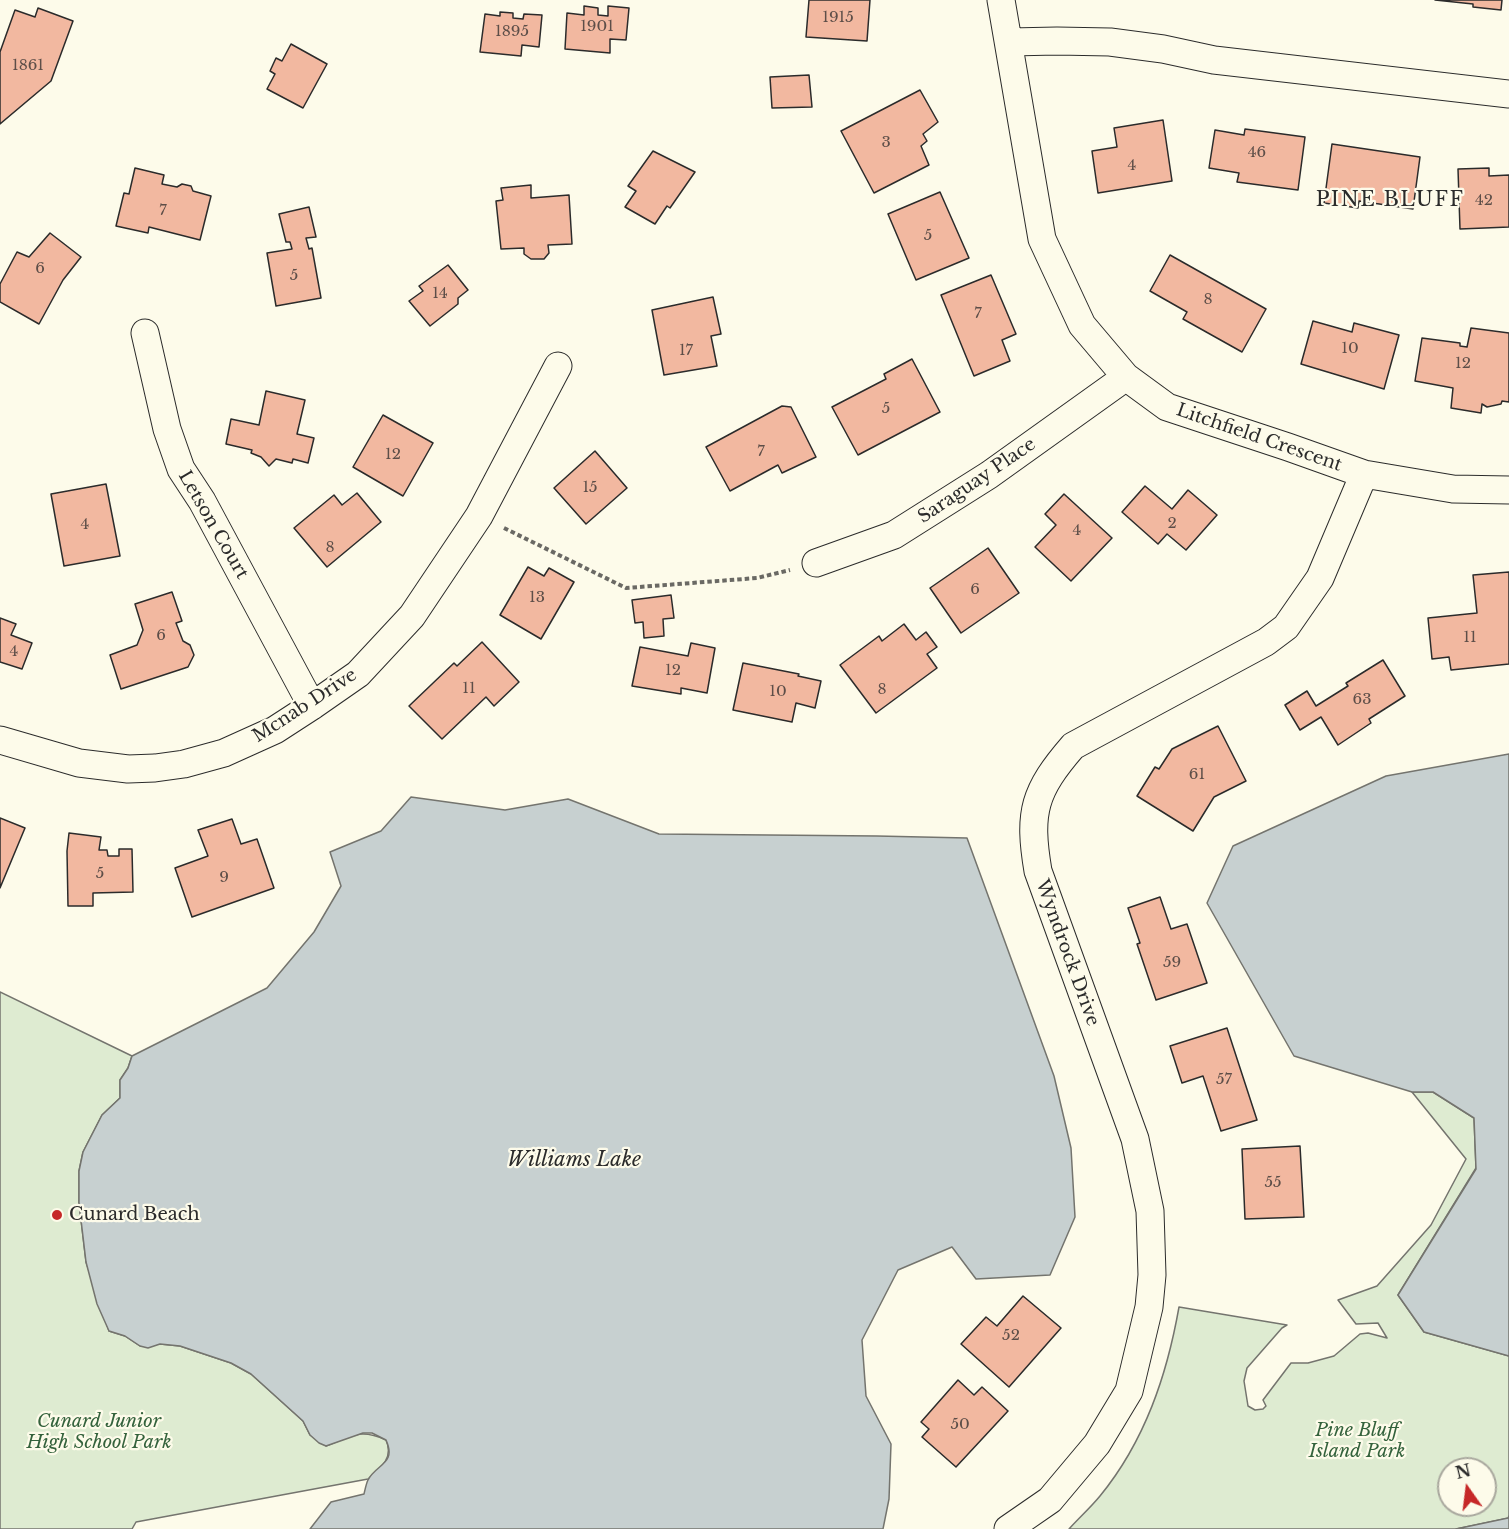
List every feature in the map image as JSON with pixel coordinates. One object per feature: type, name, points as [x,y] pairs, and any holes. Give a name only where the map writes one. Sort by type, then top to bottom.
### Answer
[{"type":"street","name":"Litchfield Crescent","points":[[1001,0],[1042,239],[1082,326],[1126,377],[1167,407],[1364,474],[1453,489],[1509,490]]},
{"type":"street","points":[[1010,42],[1110,42],[1163,49],[1214,60],[1509,94]]},
{"type":"street","name":"Letson Court","points":[[145,333],[167,429],[181,469],[202,501],[312,706]]},
{"type":"street","name":"Mcnab Drive","points":[[0,741],[79,763],[128,769],[155,768],[184,764],[224,753],[275,730],[312,706],[358,674],[412,616],[479,516],[558,366]]},
{"type":"street","name":"Saraguay Place","points":[[816,563],[894,535],[989,475],[1126,377]]},
{"type":"street","name":"Wyndrock Drive","points":[[1008,1529],[1050,1500],[1097,1444],[1129,1391],[1149,1307],[1152,1275],[1150,1211],[1135,1139],[1038,871],[1032,820],[1039,796],[1052,770],[1073,746],[1266,642],[1286,627],[1320,578],[1364,474]]},
{"type":"path","points":[[479,516],[626,588],[757,578],[816,563]]},
{"type":"green space","name":"Cunard Junior High School Park","points":[[0,992],[132,1056],[120,1080],[120,1098],[102,1115],[83,1152],[79,1171],[79,1203],[86,1262],[109,1331],[125,1336],[140,1346],[160,1344],[180,1346],[231,1363],[251,1374],[303,1421],[310,1435],[326,1446],[362,1434],[386,1440],[388,1452],[385,1462],[368,1479],[136,1522],[132,1529],[0,1529]]},
{"type":"green space","name":"Pine Bluff Island Park","points":[[1412,1092],[1433,1092],[1474,1118],[1476,1168],[1398,1295],[1424,1332],[1509,1356],[1509,1518],[1456,1529],[1069,1529],[1116,1475],[1142,1430],[1161,1382],[1179,1307],[1287,1325],[1247,1368],[1244,1381],[1248,1406],[1255,1410],[1263,1409],[1266,1406],[1263,1400],[1291,1363],[1308,1363],[1334,1356],[1360,1334],[1368,1333],[1387,1338],[1378,1323],[1356,1324],[1338,1300],[1377,1286],[1431,1225],[1466,1159]]},
{"type":"water","points":[[1509,754],[1509,1356],[1424,1332],[1398,1295],[1476,1169],[1474,1118],[1433,1092],[1412,1092],[1294,1056],[1207,903],[1233,846],[1386,776]]},
{"type":"water","name":"Williams Lake","points":[[411,797],[505,810],[568,799],[659,834],[967,838],[1054,1076],[1071,1148],[1075,1217],[1050,1275],[976,1279],[952,1247],[898,1270],[862,1340],[866,1396],[891,1444],[889,1499],[883,1529],[310,1529],[331,1502],[364,1494],[367,1482],[387,1459],[389,1448],[386,1440],[372,1433],[363,1433],[326,1446],[310,1435],[303,1421],[251,1374],[231,1363],[180,1346],[160,1344],[148,1348],[140,1346],[125,1336],[109,1331],[97,1304],[86,1262],[79,1203],[79,1171],[83,1152],[102,1115],[120,1098],[120,1080],[132,1056],[267,988],[314,932],[341,886],[330,852],[381,831]]},
{"type":"water","points":[[1509,1516],[1509,1529],[1456,1529],[1508,1518]]},
{"type":"building","points":[[809,0],[870,0],[867,41],[806,37]]},
{"type":"building","points":[[1435,0],[1502,0],[1501,10]]},
{"type":"building","points":[[584,6],[598,8],[598,15],[608,16],[608,6],[629,8],[626,40],[610,39],[610,53],[565,49],[567,13],[584,15]]},
{"type":"building","points":[[38,8],[73,21],[51,81],[0,124],[0,52],[15,10],[35,17]]},
{"type":"building","points":[[500,12],[513,13],[513,18],[523,19],[524,14],[542,15],[539,47],[522,45],[521,56],[480,52],[485,14],[500,16]]},
{"type":"building","points":[[291,44],[327,64],[303,108],[267,89],[275,74],[270,71],[276,58],[282,61]]},
{"type":"building","points":[[809,75],[812,107],[772,108],[770,77]]},
{"type":"building","points":[[920,90],[938,122],[923,134],[927,141],[921,146],[929,165],[874,193],[841,131]]},
{"type":"building","points":[[1163,120],[1172,181],[1098,193],[1092,151],[1117,147],[1114,128]]},
{"type":"building","points":[[1245,129],[1305,137],[1298,190],[1237,182],[1239,173],[1209,168],[1215,130],[1244,135]]},
{"type":"building","points":[[1332,144],[1420,157],[1413,209],[1359,201],[1358,208],[1324,203]]},
{"type":"building","points":[[653,151],[695,172],[670,208],[667,206],[655,224],[625,207],[636,191],[628,186]]},
{"type":"building","points":[[135,168],[164,175],[162,184],[177,187],[182,184],[191,186],[193,191],[211,196],[200,240],[149,227],[148,233],[116,226],[124,193],[129,194]]},
{"type":"building","points":[[1489,168],[1489,176],[1509,175],[1509,227],[1460,229],[1458,169]]},
{"type":"building","points":[[531,185],[531,198],[569,195],[572,244],[548,245],[549,253],[544,259],[531,259],[524,254],[524,248],[501,249],[496,201],[503,200],[501,188]]},
{"type":"building","points":[[940,192],[969,258],[916,280],[888,214]]},
{"type":"building","points":[[309,207],[316,237],[306,238],[309,249],[312,248],[321,298],[276,306],[267,253],[292,249],[290,242],[286,242],[279,214]]},
{"type":"building","points":[[50,233],[81,257],[63,280],[39,324],[0,302],[0,284],[17,252],[29,257]]},
{"type":"building","points":[[1170,255],[1266,309],[1242,352],[1183,319],[1187,312],[1150,291]]},
{"type":"building","points":[[448,265],[468,290],[458,298],[458,304],[430,326],[409,301],[423,291],[419,286]]},
{"type":"building","points":[[991,275],[1016,334],[1002,340],[1010,361],[974,376],[941,295]]},
{"type":"building","points":[[713,297],[721,334],[711,336],[717,366],[664,375],[652,310]]},
{"type":"building","points":[[1313,321],[1352,332],[1354,323],[1399,335],[1384,389],[1301,364]]},
{"type":"building","points":[[1471,328],[1509,333],[1509,402],[1502,401],[1501,404],[1487,407],[1482,404],[1481,413],[1451,408],[1453,388],[1415,381],[1422,338],[1460,343],[1460,346],[1467,347]]},
{"type":"building","points":[[912,359],[940,412],[858,455],[832,407],[886,379],[884,374]]},
{"type":"building","points":[[266,391],[305,400],[297,434],[314,438],[308,463],[293,459],[292,463],[276,459],[269,466],[261,457],[251,453],[252,450],[226,444],[231,419],[259,425]]},
{"type":"building","points":[[782,406],[791,407],[816,457],[782,473],[778,465],[730,491],[706,447]]},
{"type":"building","points":[[383,415],[433,443],[403,496],[353,467]]},
{"type":"building","points":[[595,451],[627,488],[586,524],[554,488]]},
{"type":"building","points":[[106,484],[120,556],[64,566],[51,494]]},
{"type":"building","points":[[1145,486],[1172,509],[1188,490],[1217,515],[1186,550],[1167,534],[1158,544],[1122,512]]},
{"type":"building","points":[[357,493],[381,522],[327,567],[294,528],[334,495],[342,505]]},
{"type":"building","points":[[1064,494],[1112,538],[1071,581],[1035,547],[1056,525],[1045,514]]},
{"type":"building","points":[[988,548],[1019,593],[961,633],[930,588]]},
{"type":"building","points":[[528,567],[544,576],[549,568],[574,582],[541,639],[500,615]]},
{"type":"building","points":[[1509,572],[1509,664],[1451,670],[1449,657],[1432,659],[1428,618],[1477,613],[1473,575]]},
{"type":"building","points":[[172,592],[182,621],[176,623],[183,641],[190,645],[194,655],[188,667],[121,689],[110,655],[137,645],[143,630],[135,604]]},
{"type":"building","points":[[671,595],[674,618],[663,619],[664,636],[644,638],[643,622],[635,623],[632,600]]},
{"type":"building","points":[[0,618],[16,624],[11,635],[32,643],[22,669],[0,662]]},
{"type":"building","points":[[904,624],[916,640],[926,632],[937,647],[927,654],[937,668],[876,713],[840,665],[879,636],[882,641]]},
{"type":"building","points":[[482,642],[519,682],[494,706],[486,697],[442,739],[409,706],[454,663],[457,666]]},
{"type":"building","points":[[691,643],[715,648],[707,693],[681,688],[681,694],[632,686],[640,647],[688,656]]},
{"type":"building","points":[[1383,660],[1405,696],[1369,719],[1371,723],[1338,745],[1321,717],[1300,730],[1285,705],[1307,691],[1316,706],[1348,686],[1346,683]]},
{"type":"building","points":[[743,663],[799,674],[798,676],[821,681],[815,708],[796,703],[792,722],[733,710]]},
{"type":"building","points":[[1218,726],[1246,781],[1214,797],[1193,831],[1137,796],[1155,767],[1159,769],[1172,749]]},
{"type":"building","points":[[0,818],[25,828],[0,888]]},
{"type":"building","points":[[232,819],[241,844],[257,839],[274,888],[192,917],[175,868],[208,856],[198,830]]},
{"type":"building","points":[[69,833],[101,837],[99,850],[107,850],[108,856],[119,856],[119,849],[132,849],[133,892],[93,893],[93,906],[68,906]]},
{"type":"building","points":[[1160,897],[1171,929],[1187,924],[1207,983],[1156,1000],[1137,944],[1140,943],[1128,908]]},
{"type":"building","points":[[1227,1028],[1257,1120],[1221,1131],[1203,1076],[1182,1083],[1170,1046]]},
{"type":"building","points":[[1300,1146],[1304,1217],[1245,1219],[1242,1149]]},
{"type":"building","points":[[1023,1296],[1061,1328],[1009,1387],[961,1344],[986,1317],[997,1326]]},
{"type":"building","points":[[958,1380],[974,1395],[982,1387],[1008,1411],[956,1467],[922,1437],[929,1429],[921,1422]]},
{"type":"place","name":"Cunard Beach","points":[[57,1215]]},
{"type":"district","name":"PINE BLUFF","points":[[1390,200]]}]
